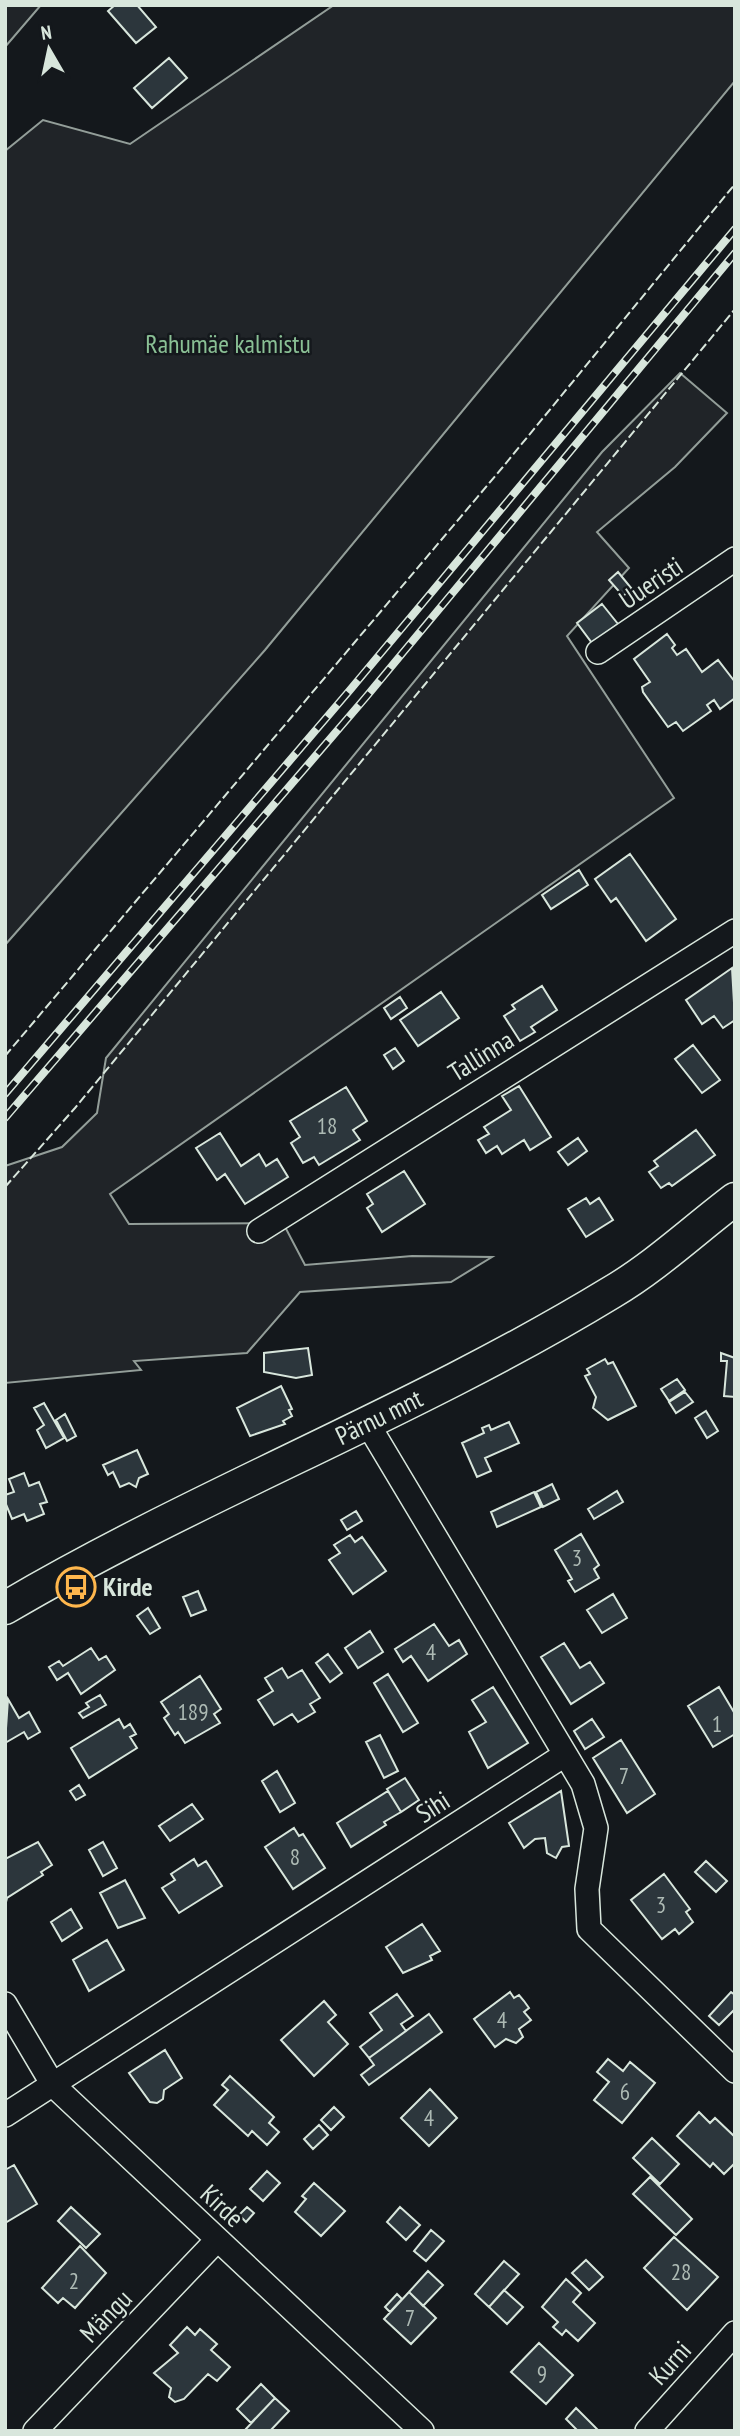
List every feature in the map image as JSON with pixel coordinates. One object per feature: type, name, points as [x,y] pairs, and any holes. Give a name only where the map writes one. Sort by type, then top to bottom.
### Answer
[{"type":"main road","name":"Pärnu mnt","points":[[5,1608],[74,1568],[366,1421],[487,1364],[615,1291],[735,1199]]},
{"type":"street","name":"Uueristi","points":[[598,652],[735,559]]},
{"type":"street","name":"Tallinna","points":[[259,1231],[735,931]]},
{"type":"street","points":[[366,1421],[563,1756],[583,1784],[596,1828],[587,1889],[589,1929],[735,2071]]},
{"type":"street","name":"Sihi","points":[[5,2115],[563,1756]]},
{"type":"street","name":"Kirde","points":[[5,2004],[53,2085],[422,2431]]},
{"type":"street","name":"Mängu","points":[[35,2431],[217,2240]]},
{"type":"street","name":"Kurni","points":[[647,2431],[735,2333]]},
{"type":"green space","points":[[5,5],[41,5],[5,47]]},
{"type":"green space","name":"Rahumäe kalmistu","points":[[334,5],[735,5],[735,81],[265,650],[5,945],[5,151],[43,120],[130,144]]},
{"type":"green space","points":[[680,373],[727,413],[675,467],[597,532],[629,568],[567,636],[674,798],[110,1194],[129,1224],[283,1223],[305,1265],[412,1256],[492,1257],[451,1282],[300,1292],[247,1353],[134,1361],[141,1370],[5,1383],[5,1166],[62,1147],[97,1113],[106,1058],[602,452]]},
{"type":"building","points":[[115,5],[137,5],[156,27],[136,43],[108,11]]},
{"type":"building","points":[[169,58],[187,78],[152,108],[134,88]]},
{"type":"building","points":[[618,572],[632,589],[623,596],[609,580]]},
{"type":"building","points":[[602,604],[618,624],[592,643],[577,623]]},
{"type":"building","points":[[667,634],[675,645],[672,648],[677,655],[686,649],[702,672],[718,660],[735,682],[735,698],[720,709],[714,700],[707,705],[711,711],[683,731],[676,722],[668,727],[643,692],[642,687],[650,682],[634,659]]},
{"type":"building","points":[[630,854],[676,919],[646,941],[616,898],[611,902],[595,879]]},
{"type":"building","points":[[579,870],[588,885],[551,909],[542,895]]},
{"type":"building","points":[[732,968],[735,1020],[723,1028],[714,1016],[702,1024],[686,1000]]},
{"type":"building","points":[[542,986],[557,1010],[531,1027],[535,1032],[520,1041],[504,1016],[515,1009],[512,1005]]},
{"type":"building","points":[[441,992],[459,1018],[418,1046],[400,1020]]},
{"type":"building","points":[[400,997],[407,1008],[391,1019],[384,1008]]},
{"type":"building","points":[[693,1045],[720,1080],[702,1093],[675,1059]]},
{"type":"building","points":[[395,1048],[404,1061],[393,1069],[384,1055]]},
{"type":"building","points":[[519,1086],[551,1137],[530,1150],[524,1140],[502,1154],[497,1146],[486,1153],[478,1140],[489,1134],[484,1127],[511,1110],[502,1096]]},
{"type":"building","points":[[346,1087],[367,1121],[353,1130],[360,1140],[319,1165],[314,1157],[303,1163],[291,1143],[300,1137],[290,1121]]},
{"type":"building","points":[[696,1130],[715,1155],[672,1186],[669,1183],[661,1188],[649,1172],[658,1166],[654,1161]]},
{"type":"building","points":[[220,1133],[241,1166],[259,1154],[266,1166],[277,1159],[288,1177],[245,1204],[225,1174],[217,1180],[196,1148]]},
{"type":"building","points":[[578,1138],[587,1151],[568,1165],[558,1152]]},
{"type":"building","points":[[404,1171],[425,1204],[382,1232],[367,1208],[373,1204],[367,1194]]},
{"type":"building","points":[[586,1198],[590,1204],[599,1198],[613,1220],[586,1237],[568,1209]]},
{"type":"building","points":[[308,1348],[312,1375],[296,1378],[264,1372],[264,1353]]},
{"type":"building","points":[[721,1353],[735,1358],[735,1397],[724,1396],[727,1361],[721,1361]]},
{"type":"building","points":[[605,1359],[608,1364],[613,1362],[636,1406],[608,1420],[593,1408],[596,1397],[585,1376],[590,1374],[587,1369]]},
{"type":"building","points":[[677,1379],[685,1390],[669,1401],[661,1389]]},
{"type":"building","points":[[281,1386],[292,1409],[289,1410],[292,1416],[283,1421],[285,1424],[250,1436],[237,1408]]},
{"type":"building","points":[[685,1392],[693,1402],[676,1413],[669,1402]]},
{"type":"building","points":[[44,1403],[64,1438],[46,1448],[37,1430],[44,1425],[34,1408]]},
{"type":"building","points":[[706,1411],[718,1431],[707,1438],[695,1418]]},
{"type":"building","points":[[65,1414],[76,1436],[67,1441],[56,1420]]},
{"type":"building","points":[[509,1422],[519,1443],[485,1458],[491,1471],[477,1477],[462,1443],[484,1433],[482,1428],[489,1425],[491,1430]]},
{"type":"building","points":[[137,1450],[148,1474],[139,1478],[136,1487],[129,1483],[120,1487],[113,1472],[108,1475],[103,1465]]},
{"type":"building","points":[[24,1473],[29,1486],[39,1482],[47,1502],[40,1504],[44,1514],[27,1521],[24,1514],[12,1519],[5,1502],[5,1495],[14,1492],[9,1479]]},
{"type":"building","points":[[552,1484],[559,1499],[543,1507],[536,1492]]},
{"type":"building","points":[[617,1491],[623,1502],[594,1519],[588,1509]]},
{"type":"building","points":[[534,1492],[541,1507],[497,1527],[491,1512]]},
{"type":"building","points":[[356,1511],[362,1521],[347,1530],[341,1520]]},
{"type":"building","points":[[581,1534],[599,1565],[594,1569],[599,1578],[575,1592],[568,1581],[572,1579],[555,1550]]},
{"type":"building","points":[[350,1535],[355,1542],[362,1537],[386,1571],[353,1594],[329,1560],[340,1553],[334,1545]]},
{"type":"building","points":[[198,1591],[206,1610],[191,1616],[183,1597]]},
{"type":"building","points":[[613,1594],[627,1618],[602,1633],[587,1610]]},
{"type":"building","points":[[148,1608],[160,1628],[150,1634],[137,1616]]},
{"type":"building","points":[[434,1624],[449,1646],[459,1640],[467,1654],[428,1681],[411,1656],[403,1662],[395,1649]]},
{"type":"building","points":[[370,1631],[383,1652],[358,1668],[345,1648]]},
{"type":"building","points":[[564,1643],[580,1668],[590,1662],[604,1683],[571,1704],[541,1657]]},
{"type":"building","points":[[91,1648],[99,1660],[106,1656],[115,1670],[81,1694],[68,1673],[57,1680],[49,1667],[59,1661],[63,1666]]},
{"type":"building","points":[[328,1654],[342,1673],[330,1682],[316,1663]]},
{"type":"building","points":[[282,1668],[288,1678],[302,1670],[320,1698],[310,1704],[315,1712],[298,1722],[292,1714],[274,1725],[258,1700],[273,1691],[265,1678]]},
{"type":"building","points":[[388,1674],[418,1723],[403,1732],[374,1683]]},
{"type":"building","points":[[200,1676],[221,1709],[214,1714],[220,1723],[185,1743],[178,1732],[175,1735],[164,1718],[169,1714],[161,1702]]},
{"type":"building","points":[[493,1687],[528,1743],[488,1768],[469,1732],[486,1722],[472,1700]]},
{"type":"building","points":[[719,1687],[735,1714],[735,1734],[713,1747],[688,1706]]},
{"type":"building","points":[[100,1695],[106,1705],[83,1718],[79,1713],[89,1707],[86,1703]]},
{"type":"building","points":[[8,1699],[19,1718],[29,1712],[40,1732],[28,1739],[24,1732],[5,1743]]},
{"type":"building","points":[[119,1719],[124,1728],[130,1724],[136,1734],[130,1737],[137,1748],[89,1778],[71,1748]]},
{"type":"building","points":[[592,1719],[604,1737],[585,1749],[574,1731]]},
{"type":"building","points":[[380,1735],[398,1771],[384,1778],[366,1742]]},
{"type":"building","points":[[621,1740],[655,1794],[627,1813],[593,1758]]},
{"type":"building","points":[[277,1771],[295,1803],[280,1812],[262,1781]]},
{"type":"building","points":[[405,1778],[419,1800],[401,1812],[387,1789]]},
{"type":"building","points":[[79,1785],[85,1795],[76,1800],[70,1791]]},
{"type":"building","points":[[388,1791],[401,1812],[351,1847],[337,1823]]},
{"type":"building","points":[[561,1791],[569,1846],[562,1847],[556,1858],[547,1853],[545,1838],[535,1839],[524,1848],[509,1823]]},
{"type":"building","points":[[192,1804],[203,1819],[170,1841],[159,1826]]},
{"type":"building","points":[[294,1828],[299,1836],[303,1834],[325,1868],[293,1889],[265,1847]]},
{"type":"building","points":[[38,1842],[52,1865],[41,1872],[43,1875],[7,1898],[5,1906],[5,1859]]},
{"type":"building","points":[[103,1842],[117,1868],[103,1876],[89,1850]]},
{"type":"building","points":[[194,1859],[198,1866],[206,1861],[222,1886],[179,1913],[162,1888],[175,1880],[171,1874]]},
{"type":"building","points":[[706,1861],[727,1881],[716,1892],[695,1872]]},
{"type":"building","points":[[664,1874],[690,1909],[686,1912],[693,1922],[679,1934],[675,1929],[662,1939],[631,1900]]},
{"type":"building","points":[[125,1880],[145,1918],[118,1928],[100,1893]]},
{"type":"building","points":[[71,1909],[82,1928],[62,1941],[51,1922]]},
{"type":"building","points":[[422,1924],[440,1951],[430,1956],[432,1960],[403,1973],[386,1947]]},
{"type":"building","points":[[107,1940],[124,1970],[89,1991],[73,1960]]},
{"type":"building","points":[[510,1992],[514,1998],[519,1995],[524,2001],[529,2008],[524,2012],[531,2020],[519,2029],[523,2037],[516,2043],[506,2039],[495,2047],[474,2019]]},
{"type":"building","points":[[731,1992],[735,1995],[735,2009],[719,2025],[709,2016]]},
{"type":"building","points":[[397,1994],[413,2016],[401,2024],[406,2031],[369,2058],[360,2047],[382,2030],[370,2013]]},
{"type":"building","points":[[324,2001],[336,2015],[328,2022],[348,2044],[314,2076],[281,2040]]},
{"type":"building","points":[[429,2014],[442,2032],[369,2085],[361,2075],[374,2065],[369,2058]]},
{"type":"building","points":[[165,2050],[182,2078],[164,2090],[163,2099],[157,2103],[150,2102],[129,2073]]},
{"type":"building","points":[[608,2059],[623,2071],[630,2062],[655,2083],[622,2123],[594,2100],[609,2082],[597,2072]]},
{"type":"building","points":[[230,2076],[274,2117],[269,2123],[279,2132],[267,2145],[252,2131],[248,2136],[214,2105],[228,2090],[222,2085]]},
{"type":"building","points":[[430,2089],[457,2118],[429,2146],[401,2118]]},
{"type":"building","points":[[334,2107],[344,2117],[331,2130],[321,2120]]},
{"type":"building","points":[[699,2112],[710,2123],[715,2118],[735,2137],[735,2167],[733,2165],[724,2174],[713,2163],[710,2167],[677,2136]]},
{"type":"building","points":[[319,2125],[328,2135],[313,2149],[304,2139]]},
{"type":"building","points":[[652,2138],[679,2164],[660,2184],[633,2158]]},
{"type":"building","points":[[14,2165],[37,2204],[5,2223],[5,2170]]},
{"type":"building","points":[[267,2171],[280,2183],[263,2201],[250,2189]]},
{"type":"building","points":[[650,2177],[692,2219],[676,2235],[633,2194]]},
{"type":"building","points":[[314,2183],[345,2211],[321,2236],[295,2212],[306,2199],[302,2196]]},
{"type":"building","points":[[71,2207],[100,2234],[86,2248],[58,2221]]},
{"type":"building","points":[[247,2207],[254,2213],[246,2222],[239,2215]]},
{"type":"building","points":[[400,2207],[420,2225],[406,2240],[387,2222]]},
{"type":"building","points":[[431,2230],[444,2241],[426,2261],[414,2251]]},
{"type":"building","points":[[674,2237],[718,2277],[687,2310],[644,2268]]},
{"type":"building","points":[[80,2246],[106,2273],[75,2308],[63,2298],[58,2303],[42,2288]]},
{"type":"building","points":[[586,2260],[603,2277],[589,2290],[572,2273]]},
{"type":"building","points":[[504,2261],[519,2274],[489,2307],[475,2294]]},
{"type":"building","points":[[428,2271],[443,2285],[423,2306],[409,2292]]},
{"type":"building","points":[[566,2279],[581,2293],[573,2302],[595,2323],[578,2341],[566,2330],[562,2335],[553,2327],[558,2322],[542,2307]]},
{"type":"building","points":[[504,2290],[523,2307],[507,2324],[489,2307]]},
{"type":"building","points":[[409,2292],[436,2318],[411,2344],[384,2319]]},
{"type":"building","points":[[397,2294],[402,2299],[390,2312],[385,2307]]},
{"type":"building","points":[[187,2327],[195,2335],[200,2329],[217,2344],[211,2350],[230,2367],[217,2381],[208,2374],[184,2399],[175,2402],[169,2397],[171,2388],[154,2373],[178,2353],[170,2345]]},
{"type":"building","points":[[539,2343],[573,2375],[546,2404],[511,2372]]},
{"type":"building","points":[[261,2384],[275,2398],[251,2423],[237,2409]]},
{"type":"building","points":[[275,2398],[289,2411],[270,2431],[244,2431]]},
{"type":"building","points":[[576,2408],[598,2430],[574,2431],[576,2429],[566,2419]]},
{"type":"railway","points":[[5,1094],[350,690],[735,229]]},
{"type":"railway","points":[[5,1118],[366,697],[735,253]]},
{"type":"fence","points":[[5,1056],[502,468],[735,184]]},
{"type":"fence","points":[[5,1187],[75,1108],[735,309]]},
{"type":"place","name":"Kirde","points":[[76,1587]]}]
